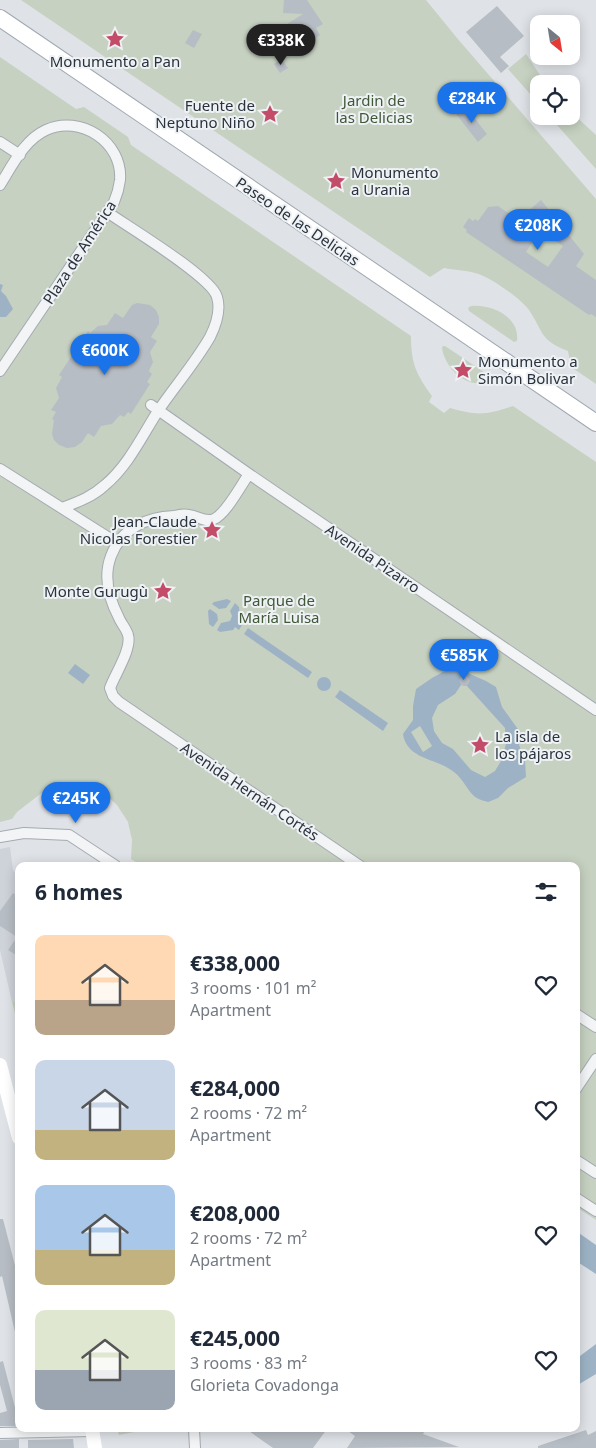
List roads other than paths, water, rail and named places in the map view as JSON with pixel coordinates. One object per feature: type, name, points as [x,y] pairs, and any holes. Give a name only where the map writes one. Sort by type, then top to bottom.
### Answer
[{"type":"main road","name":"Paseo de las Delicias","points":[[0,18],[596,423]]},
{"type":"main road","points":[[0,1065],[15,1123]]},
{"type":"main road","points":[[92,1432],[95,1448]]},
{"type":"street","name":"Plaza de América","points":[[0,185],[34,137],[58,126],[71,125],[84,128],[98,135],[115,154],[119,166],[120,178],[114,202],[0,371]]},
{"type":"street","points":[[0,142],[20,156]]},
{"type":"street","points":[[62,508],[86,499],[106,485],[124,464],[155,408],[210,336],[218,317],[217,296],[205,280],[181,261],[107,212]]},
{"type":"street","name":"Avenida Pizarro","points":[[155,408],[248,474],[596,710]]},
{"type":"street","points":[[0,469],[117,543],[128,532],[144,521],[160,516],[189,515],[201,520],[214,519],[221,514],[248,474]]},
{"type":"street","name":"Avenida Hernán Cortés","points":[[117,543],[110,557],[107,583],[114,609],[128,634],[126,656],[110,688],[113,696],[354,862]]},
{"type":"street","points":[[0,838],[24,833],[69,835],[110,862]]},
{"type":"street","points":[[580,1017],[596,1027]]},
{"type":"street","points":[[580,1083],[596,1060]]},
{"type":"street","points":[[580,1163],[596,1173]]},
{"type":"street","points":[[580,1201],[596,1212]]},
{"type":"street","points":[[0,1433],[31,1432]]},
{"type":"street","points":[[194,1432],[194,1448]]},
{"type":"water","points":[[0,284],[3,285],[1,291],[13,309],[6,317],[0,317]]},
{"type":"water","points":[[227,599],[231,601],[226,608],[219,609],[212,604],[214,602]]},
{"type":"water","points":[[235,603],[239,607],[240,618],[238,622],[242,625],[239,630],[235,627],[233,630],[220,632],[217,630],[221,623],[230,621],[232,616],[230,611]]},
{"type":"water","points":[[210,609],[217,614],[218,620],[213,627],[209,624],[208,611]]},
{"type":"water","points":[[248,628],[312,672],[308,678],[244,634]]},
{"type":"water","points":[[75,664],[90,675],[83,684],[68,673]]},
{"type":"water","points":[[450,668],[463,669],[496,687],[502,707],[520,732],[519,745],[525,760],[526,777],[508,788],[498,798],[488,802],[477,798],[454,772],[447,767],[416,754],[406,743],[403,734],[413,720],[416,689]],"holes":[[[461,685],[467,686],[505,728],[506,744],[501,761],[495,771],[485,777],[471,770],[453,749],[442,743],[434,731],[432,718],[438,705],[455,694]],[[420,726],[432,746],[423,752],[411,732]]]},
{"type":"water","points":[[324,677],[329,679],[331,684],[329,689],[324,691],[319,689],[317,684],[319,679]]},
{"type":"water","points":[[340,690],[388,723],[383,731],[335,697]]},
{"type":"water","points":[[580,1234],[596,1245],[596,1274],[580,1264]]},
{"type":"water","points":[[596,1344],[596,1374],[580,1384],[580,1356]]},
{"type":"place","name":"Monumento a Pan","points":[[115,39]]},
{"type":"place","name":"Fuente de Neptuno Niño","points":[[270,114]]},
{"type":"place","name":"Monumento a Urania","points":[[336,181]]},
{"type":"place","name":"Monumento a Simón Bolivar","points":[[463,370]]},
{"type":"place","name":"Jean-Claude Nicolas Forestier","points":[[212,530]]},
{"type":"place","name":"Monte Gurugù","points":[[163,591]]},
{"type":"place","name":"La isla de los pájaros","points":[[480,745]]},
{"type":"park label","name":"Jardin de las Delicias","points":[[374,108]]},
{"type":"park label","name":"Parque de María Luisa","points":[[279,608]]}]
